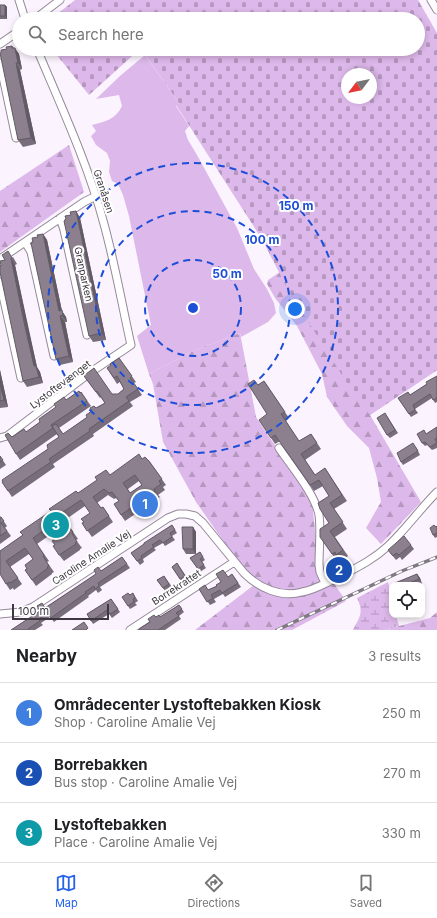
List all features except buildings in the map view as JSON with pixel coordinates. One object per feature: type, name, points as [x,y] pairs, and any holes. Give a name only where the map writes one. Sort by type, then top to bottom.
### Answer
[{"type":"street","points":[[19,0],[23,12]]},
{"type":"street","points":[[44,12],[60,0]]},
{"type":"street","points":[[431,0],[437,10]]},
{"type":"street","points":[[0,44],[12,36]]},
{"type":"street","name":"Granåsen","points":[[40,56],[79,149],[96,196],[104,224],[131,346]]},
{"type":"street","points":[[0,63],[16,138]]},
{"type":"street","points":[[0,259],[84,202],[96,196]]},
{"type":"street","name":"Granparken","points":[[60,218],[87,334]]},
{"type":"street","points":[[25,242],[31,252],[54,356]]},
{"type":"street","points":[[0,282],[21,378]]},
{"type":"street","name":"Lystoftevænget","points":[[0,438],[7,436],[91,372],[131,346]]},
{"type":"street","points":[[279,448],[308,490],[317,507],[319,516],[319,565],[320,572],[325,583]]},
{"type":"street","name":"Caroline Amalie Vej","points":[[0,614],[21,612],[33,607],[168,518],[178,514],[195,516],[204,523],[234,562],[251,580],[262,587],[275,592],[302,593],[364,564],[387,547],[437,492]]},
{"type":"street","name":"Borrekrattet","points":[[130,630],[234,562]]},
{"type":"green space","points":[[75,0],[418,0],[425,12],[60,12]]},
{"type":"green space","points":[[425,12],[437,33],[437,370],[370,415],[359,402],[287,288],[263,241],[176,105],[179,103],[146,56],[425,56]]},
{"type":"green space","points":[[58,56],[132,56],[89,95]]},
{"type":"green space","points":[[146,56],[179,103],[176,106],[189,126],[185,131],[188,140],[237,228],[254,269],[274,303],[276,313],[268,322],[241,337],[240,333],[193,351],[149,374],[137,336],[151,325],[129,216],[118,184],[112,181],[109,172],[110,161],[107,153],[96,145],[91,136],[96,131],[92,125],[106,121],[113,117],[122,106],[119,95],[96,99],[120,76]]},
{"type":"green space","points":[[69,145],[84,192],[0,252],[0,191]]},
{"type":"green space","points":[[283,270],[437,370],[370,415],[421,502],[381,544],[366,528],[381,502],[377,478],[369,448],[347,426],[327,397],[322,374],[297,326],[275,298],[267,284],[268,280]]},
{"type":"green space","points":[[240,333],[256,417],[312,501],[318,560],[346,601],[292,630],[195,630],[254,585],[196,502],[163,442],[153,384],[149,374],[193,351]]},
{"type":"green space","points":[[388,582],[389,618],[397,618],[399,626],[384,630],[353,630],[361,611],[357,598]]},
{"type":"green space","points":[[437,612],[437,630],[384,630],[430,618]]},
{"type":"railway","points":[[277,630],[402,571],[437,557]]},
{"type":"place","name":"Områdecenter Lystoftebakken Kiosk","points":[[145,504]]},
{"type":"place","name":"Lystoftebakken","points":[[56,525]]},
{"type":"place","name":"Borrebakken","points":[[339,570]]}]
